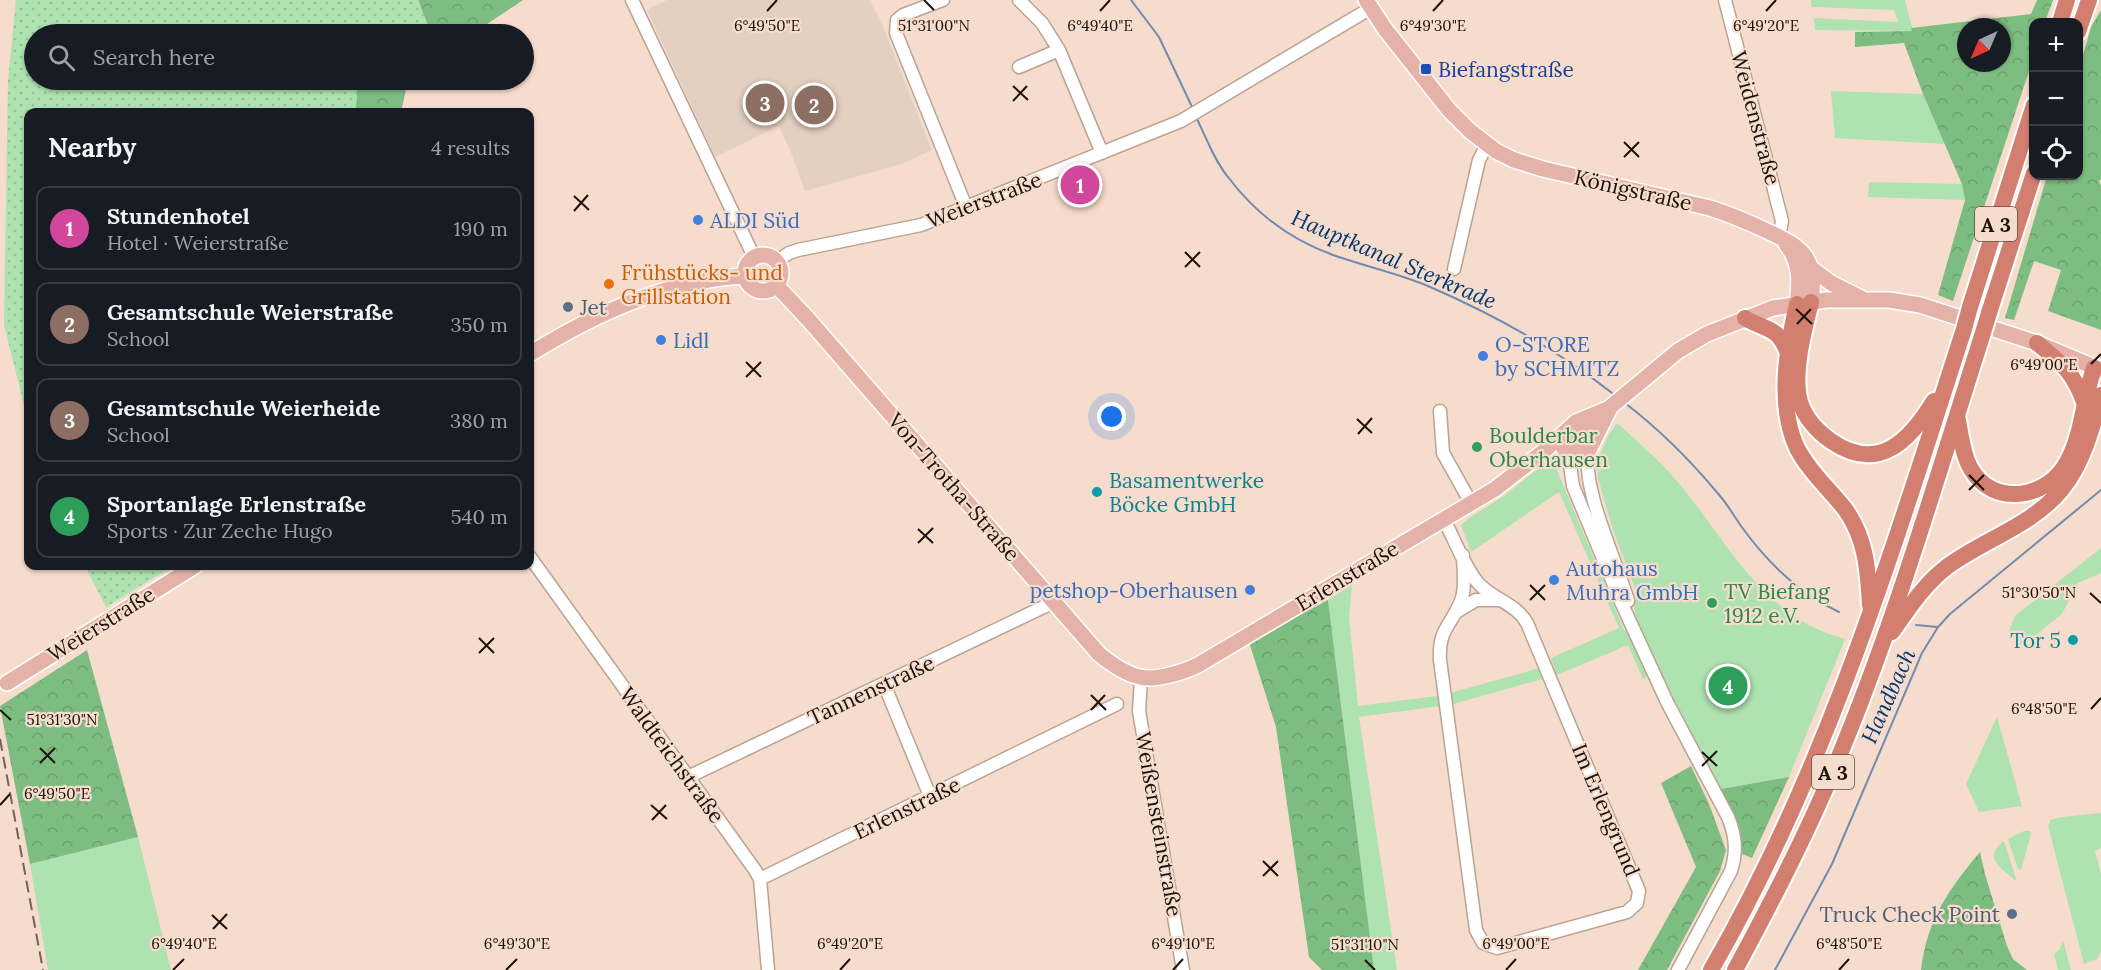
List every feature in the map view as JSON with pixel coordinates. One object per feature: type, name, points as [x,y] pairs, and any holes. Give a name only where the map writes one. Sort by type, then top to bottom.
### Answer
[{"type":"highway","points":[[2061,18],[2067,0]]},
{"type":"highway","points":[[2083,19],[2089,0]]},
{"type":"highway","name":"A 3","points":[[1711,970],[1745,910],[1818,756],[1871,615],[2029,121]]},
{"type":"highway","name":"A 3","points":[[1735,970],[1778,890],[1812,817],[1835,765],[1879,650],[2032,180]]},
{"type":"highway","points":[[1804,303],[1789,356],[1786,396],[1790,427],[1797,446],[1808,465],[1844,509],[1860,537],[1868,563],[1871,615]]},
{"type":"highway","points":[[1804,303],[1798,391],[1801,405],[1807,417],[1825,437],[1836,444],[1853,452],[1868,454],[1888,451],[1899,445],[1916,429],[1947,380]]},
{"type":"highway","points":[[1745,318],[1774,332],[1784,344],[1789,356]]},
{"type":"highway","points":[[2037,343],[2068,369],[2084,402]]},
{"type":"highway","points":[[1957,415],[1966,459],[1977,477],[2000,492],[2020,494],[2044,487],[2061,471],[2075,443],[2084,402],[2098,369]]},
{"type":"highway","points":[[1879,650],[1913,601],[1932,579],[1961,557],[2034,515],[2061,490],[2073,474],[2082,456],[2101,396]]},
{"type":"main road","points":[[1369,4],[1449,110],[1487,145]]},
{"type":"main road","name":"Königstraße","points":[[1487,145],[1504,156],[1534,166],[1730,214],[1800,249],[1811,268],[1831,283],[1864,299]]},
{"type":"main road","points":[[1779,237],[1792,252],[1797,264],[1804,303]]},
{"type":"main road","points":[[765,254],[777,261],[781,273],[776,285],[768,290],[757,290],[750,286],[744,276],[746,265],[754,257],[765,254]]},
{"type":"main road","points":[[1804,303],[1814,286],[1811,268]]},
{"type":"main road","points":[[534,352],[592,319],[645,297],[694,282],[744,276]]},
{"type":"main road","name":"Von-Trotha-Straße","points":[[776,285],[1104,658],[1141,678]]},
{"type":"main road","points":[[1804,303],[1864,299],[1903,302],[1929,308],[2037,343],[2098,369]]},
{"type":"main road","name":"Erlenstraße","points":[[1580,451],[1610,408],[1678,351],[1707,334],[1745,318],[1773,308],[1804,303]]},
{"type":"main road","name":"Erlenstraße","points":[[1141,678],[1178,674],[1198,665],[1503,484],[1576,422],[1610,408]]},
{"type":"main road","points":[[1543,452],[1560,449],[1580,451]]},
{"type":"main road","name":"Weierstraße","points":[[7,683],[189,570]]},
{"type":"street","points":[[632,0],[754,257]]},
{"type":"street","points":[[943,0],[903,15],[897,20],[896,33],[966,207]]},
{"type":"street","points":[[1019,0],[1042,23],[1059,50],[1102,153]]},
{"type":"street","name":"Weidenstraße","points":[[1725,0],[1782,221],[1779,237]]},
{"type":"street","name":"Weierstraße","points":[[777,261],[798,250],[914,227],[1181,121],[1369,4]]},
{"type":"street","points":[[1018,67],[1059,50]]},
{"type":"street","points":[[1454,269],[1479,160],[1487,145]]},
{"type":"street","points":[[1440,411],[1443,453],[1471,503]]},
{"type":"street","points":[[1580,451],[1623,581],[1638,637]]},
{"type":"street","points":[[1580,451],[1570,466],[1573,486],[1621,602],[1667,702],[1728,817],[1735,837],[1735,859],[1731,872],[1678,970]]},
{"type":"street","name":"Im Erlengrund","points":[[1444,520],[1477,582],[1488,593],[1518,610],[1527,623],[1639,887],[1637,903],[1627,912],[1497,948],[1486,945],[1478,937],[1440,660],[1441,637],[1464,590],[1462,555]]},
{"type":"street","name":"Waldteichstraße","points":[[534,563],[760,879]]},
{"type":"street","points":[[1454,614],[1476,600],[1499,600]]},
{"type":"street","name":"Tannenstraße","points":[[688,777],[1054,602]]},
{"type":"street","name":"Weißensteinstraße","points":[[1141,678],[1139,711],[1183,970]]},
{"type":"street","points":[[884,684],[930,796]]},
{"type":"street","name":"Erlenstraße","points":[[760,879],[1117,704]]},
{"type":"street","points":[[760,879],[768,970]]},
{"type":"shaded area","points":[[667,0],[870,0],[882,24],[932,150],[902,164],[805,191],[779,126],[715,157],[647,10]]},
{"type":"green space","points":[[16,0],[418,0],[427,24],[24,24],[24,90],[357,90],[356,108],[24,108],[24,405],[4,325],[8,81]]},
{"type":"green space","points":[[418,0],[523,0],[487,24],[427,24]]},
{"type":"green space","points":[[1811,0],[1905,0],[1913,31],[1815,30],[1814,18],[1898,22],[1894,10],[1812,7]]},
{"type":"green space","points":[[2037,0],[2053,0],[2046,18],[2029,18],[2029,71],[1953,301],[1938,295],[1965,200],[1962,184],[1923,94],[1904,43],[1855,47],[1855,32],[1912,31],[1911,28],[1957,23],[1957,72],[2011,72],[2011,18],[1997,18],[2031,14]]},
{"type":"green space","points":[[2101,10],[2101,179],[2099,181],[2101,186],[2101,330],[2048,311],[2061,270],[2034,261],[2014,320],[2005,318],[2046,180],[2083,180],[2083,55],[2091,27]]},
{"type":"green space","points":[[277,90],[406,90],[402,108],[249,108]]},
{"type":"green space","points":[[1831,91],[1923,94],[1945,144],[1835,138]]},
{"type":"green space","points":[[1869,182],[1962,184],[1965,200],[1868,197]]},
{"type":"green space","points":[[1617,423],[1655,457],[1676,480],[1748,574],[1768,595],[1790,613],[1816,628],[1845,639],[1789,777],[1721,789],[1685,725],[1636,617],[1634,607],[1636,591],[1613,530],[1598,478],[1599,456]]},
{"type":"green space","points":[[1553,461],[1624,630],[1629,632],[1648,676],[1643,679],[1628,645],[1557,675],[1551,658],[1619,628],[1559,492],[1471,552],[1461,525]]},
{"type":"green space","points":[[2101,548],[2101,573],[2078,583],[2062,614],[2022,646],[2011,636],[2010,628],[2015,616]]},
{"type":"green space","points":[[87,570],[166,570],[106,607]]},
{"type":"green space","points":[[1352,585],[1349,618],[1358,706],[1437,696],[1440,706],[1359,717],[1397,970],[1374,970],[1328,600]]},
{"type":"green space","points":[[1328,600],[1374,970],[1322,970],[1309,957],[1276,727],[1249,642]]},
{"type":"green space","points":[[87,650],[138,837],[30,864],[0,706]]},
{"type":"green space","points":[[1540,668],[1546,678],[1453,704],[1450,693]]},
{"type":"green space","points":[[1997,717],[2022,806],[1979,812],[1966,784]]},
{"type":"green space","points":[[1691,766],[1709,804],[1726,850],[1720,871],[1667,970],[1638,970],[1696,867],[1661,783]]},
{"type":"green space","points":[[1789,777],[1752,858],[1742,854],[1740,830],[1721,789]]},
{"type":"green space","points":[[2101,813],[2101,848],[2095,851],[2101,874],[2101,951],[2097,959],[2084,964],[2048,826],[2051,820],[2062,817]]},
{"type":"green space","points":[[2024,831],[2030,831],[2031,834],[2021,870],[2018,869],[2008,839]]},
{"type":"green space","points":[[138,837],[171,970],[48,970],[30,864]]},
{"type":"green space","points":[[2004,841],[2017,882],[2001,868],[1994,858],[1997,847]]},
{"type":"green space","points":[[1980,852],[2007,946],[2013,959],[2027,970],[1921,970],[1928,936],[1941,906],[1958,879]]},
{"type":"green space","points":[[2063,940],[2071,970],[2058,970],[2054,954],[2060,949]]},
{"type":"waterway","name":"Hauptkanal Sterkrade","points":[[1131,0],[1159,37],[1193,109]]},
{"type":"waterway","name":"Hauptkanal Sterkrade","points":[[1196,117],[1214,156],[1228,177],[1262,214],[1288,233],[1318,249],[1416,281],[1478,309],[1548,348],[1616,396]]},
{"type":"waterway","name":"Hauptkanal Sterkrade","points":[[1625,403],[1663,435],[1698,471],[1723,499],[1751,539],[1785,576],[1810,596],[1839,612]]},
{"type":"waterway","name":"Handbach","points":[[1775,970],[1832,864],[1922,653],[1938,627],[1950,614],[2101,490]]},
{"type":"waterway","name":"Hauptkanal Sterkrade","points":[[1916,625],[1937,627]]},
{"type":"railway","points":[[0,739],[43,970]]},
{"type":"place","name":"Biefangstraße","points":[[1426,69]]},
{"type":"place","name":"Gesamtschule Weierheide","points":[[765,103]]},
{"type":"place","name":"Gesamtschule Weierstraße","points":[[814,105]]},
{"type":"place","name":"Stundenhotel","points":[[1080,185]]},
{"type":"place","name":"ALDI Süd","points":[[698,220]]},
{"type":"place","name":"Frühstücks- und Grillstation","points":[[609,284]]},
{"type":"place","name":"Jet","points":[[568,307]]},
{"type":"place","name":"Lidl","points":[[661,340]]},
{"type":"place","name":"O-STORE by SCHMITZ","points":[[1483,356]]},
{"type":"place","name":"Boulderbar Oberhausen","points":[[1477,447]]},
{"type":"place","name":"Basamentwerke Böcke GmbH","points":[[1097,492]]},
{"type":"place","name":"Autohaus Muhra GmbH","points":[[1554,580]]},
{"type":"place","name":"petshop-Oberhausen","points":[[1250,590]]},
{"type":"place","name":"TV Biefang 1912 e.V.","points":[[1712,603]]},
{"type":"place","name":"Tor 5","points":[[2073,640]]},
{"type":"place","name":"Sportanlage Erlenstraße","points":[[1728,686]]},
{"type":"place","name":"Truck Check Point","points":[[2012,914]]}]
